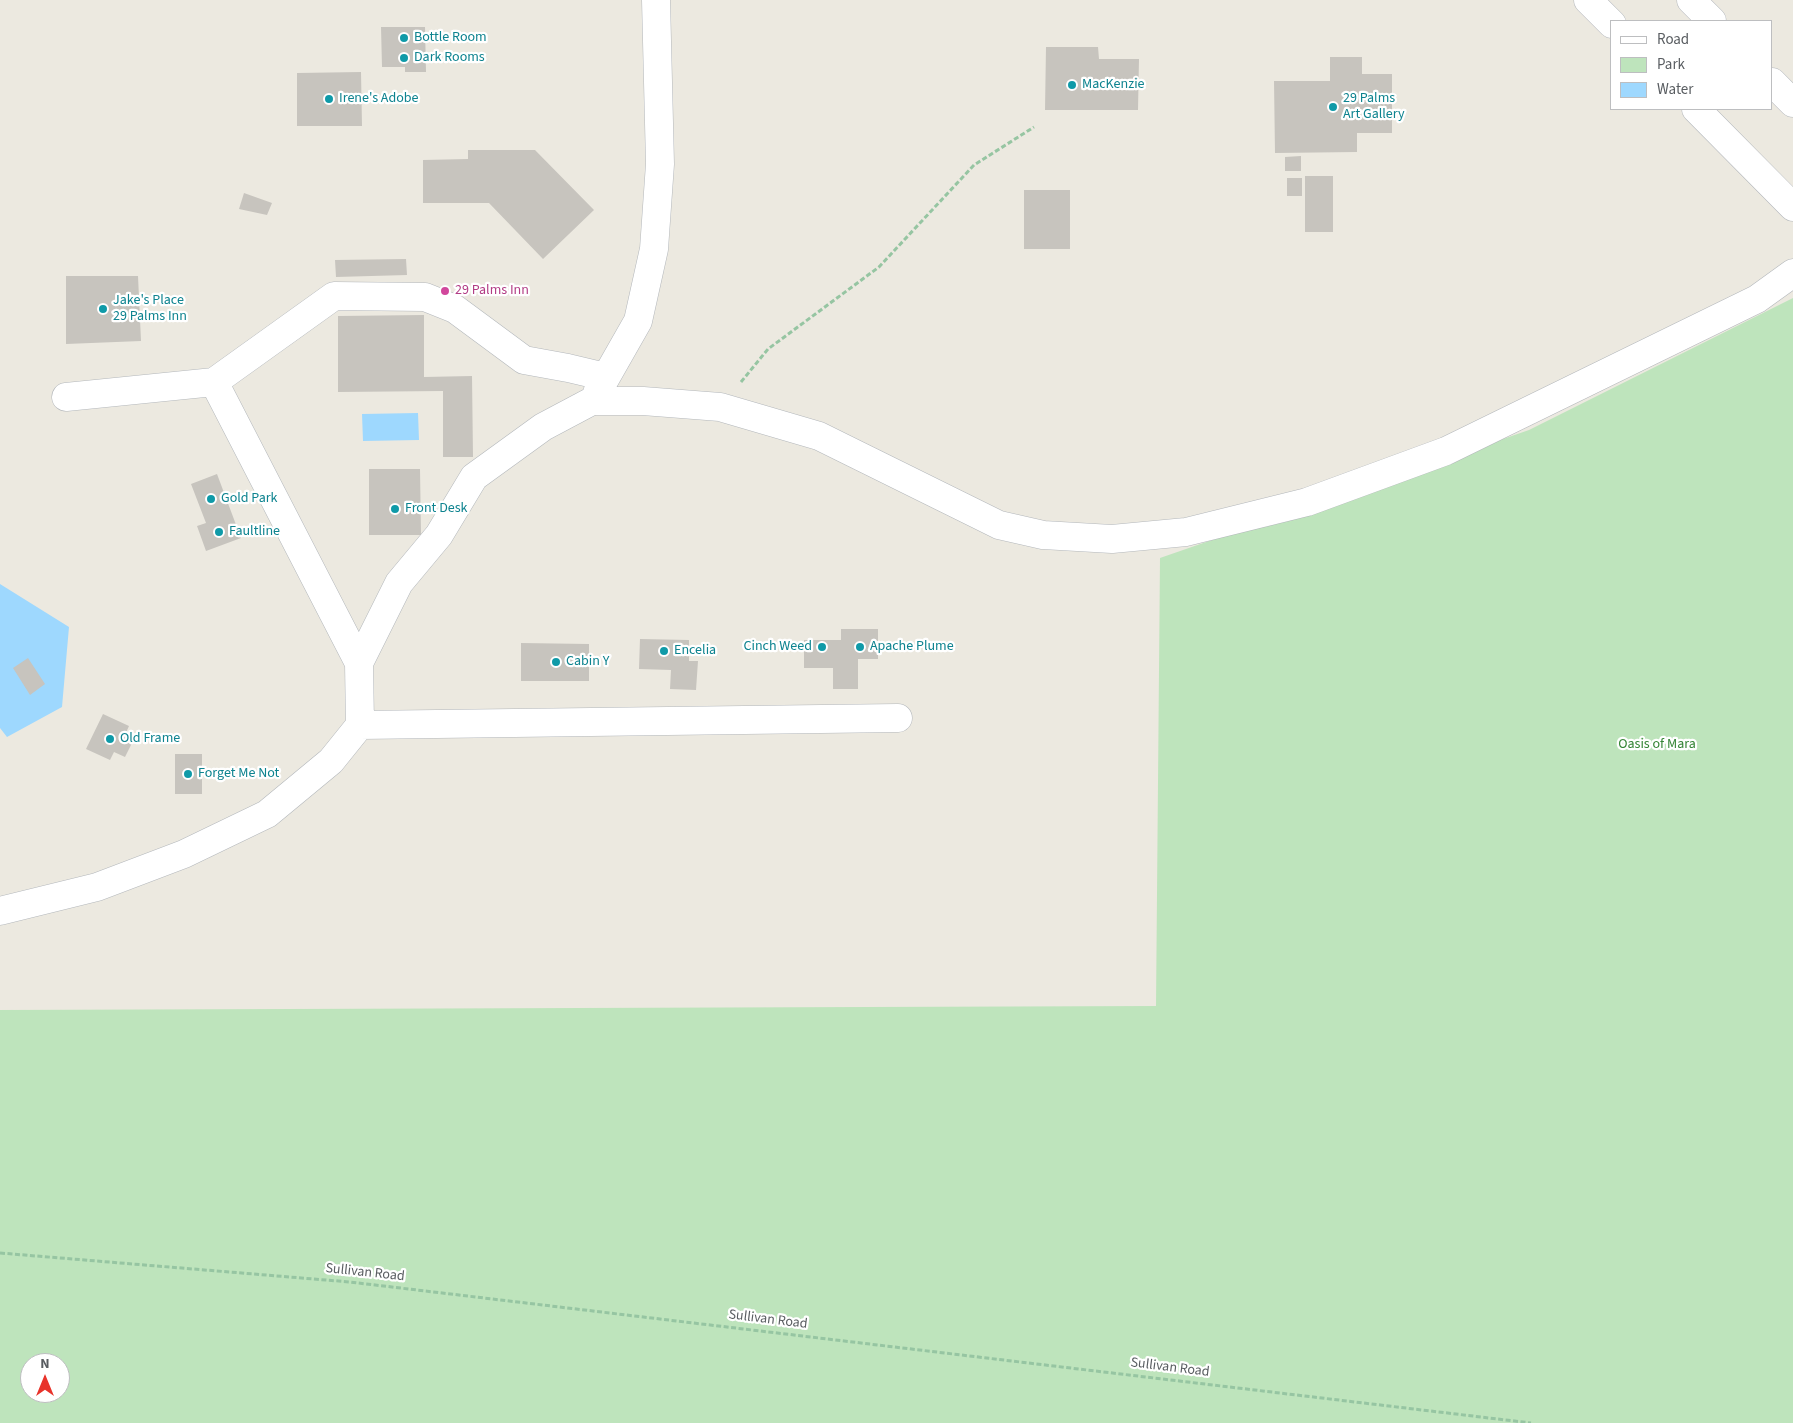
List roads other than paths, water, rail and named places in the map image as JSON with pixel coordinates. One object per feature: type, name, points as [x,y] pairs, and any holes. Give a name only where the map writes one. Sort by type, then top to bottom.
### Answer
[{"type":"street","points":[[592,401],[638,321],[654,250],[660,164],[656,0]]},
{"type":"street","points":[[1588,0],[1610,22]]},
{"type":"street","points":[[1691,0],[1711,20]]},
{"type":"street","points":[[1773,83],[1793,103]]},
{"type":"street","points":[[1697,110],[1793,207]]},
{"type":"street","points":[[359,664],[399,583],[439,535],[474,478],[543,427],[592,401],[644,401],[720,407],[819,436],[999,525],[1043,535],[1112,539],[1186,532],[1307,502],[1446,451],[1756,299],[1793,273]]},
{"type":"street","points":[[66,397],[214,382],[334,296],[425,297],[455,308],[524,360],[606,377]]},
{"type":"street","points":[[0,911],[97,887],[184,854],[267,814],[332,761],[360,725],[359,664],[214,382]]},
{"type":"street","points":[[360,725],[898,718]]},
{"type":"water","points":[[418,413],[419,440],[363,441],[362,414]]},
{"type":"water","points":[[0,584],[69,627],[62,707],[7,737],[0,728]]},
{"type":"place","name":"Bottle Room","points":[[404,38]]},
{"type":"place","name":"Dark Rooms","points":[[404,58]]},
{"type":"place","name":"MacKenzie","points":[[1072,85]]},
{"type":"place","name":"Irene's Adobe","points":[[329,99]]},
{"type":"place","name":"29 Palms Art Gallery","points":[[1333,107]]},
{"type":"place","name":"29 Palms Inn","points":[[445,291]]},
{"type":"place","name":"Jake's Place 29 Palms Inn","points":[[103,309]]},
{"type":"place","name":"Gold Park","points":[[211,499]]},
{"type":"place","name":"Front Desk","points":[[395,509]]},
{"type":"place","name":"Faultline","points":[[219,532]]},
{"type":"place","name":"Cinch Weed","points":[[822,647]]},
{"type":"place","name":"Apache Plume","points":[[860,647]]},
{"type":"place","name":"Encelia","points":[[664,651]]},
{"type":"place","name":"Cabin Y","points":[[556,662]]},
{"type":"place","name":"Old Frame","points":[[110,739]]},
{"type":"place","name":"Forget Me Not","points":[[188,774]]},
{"type":"park label","name":"Oasis of Mara","points":[[1657,745]]}]
